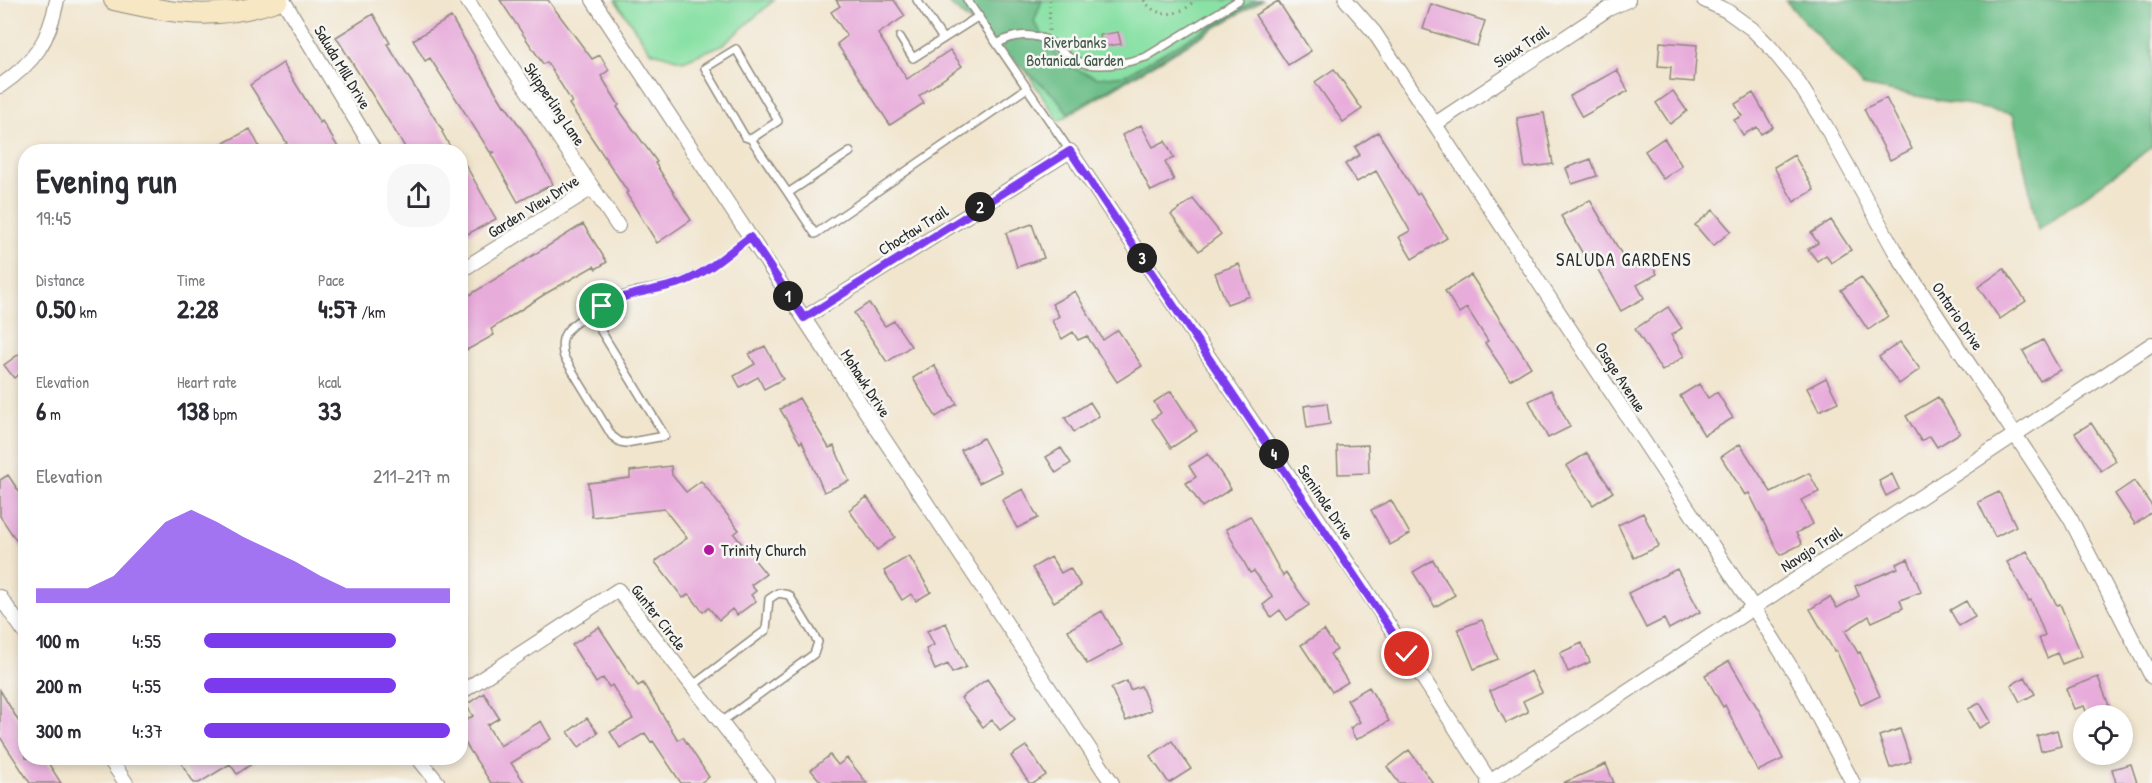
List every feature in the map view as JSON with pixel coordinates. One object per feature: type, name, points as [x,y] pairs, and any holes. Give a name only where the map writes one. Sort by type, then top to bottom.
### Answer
[{"type":"street","points":[[0,86],[23,68],[42,45],[50,30],[57,0]]},
{"type":"street","points":[[114,0],[161,11],[207,14],[248,10],[280,0]]},
{"type":"street","name":"Saluda Mill Drive","points":[[280,0],[370,144]]},
{"type":"street","name":"Skipperling Lane","points":[[466,0],[618,226]]},
{"type":"street","name":"Mohawk Drive","points":[[593,0],[1112,783]]},
{"type":"street","name":"Osage Avenue","points":[[1346,0],[1374,32],[1753,608],[1797,677],[1853,783]]},
{"type":"street","name":"Sioux Trail","points":[[1435,124],[1608,9],[1628,0]]},
{"type":"street","name":"Ontario Drive","points":[[1704,0],[1727,11],[1752,29],[1796,79],[1824,123],[1898,255],[2070,518],[2152,677]]},
{"type":"street","name":"Choctaw Trail","points":[[804,318],[1070,151]]},
{"type":"street","name":"Seminole Drive","points":[[1070,151],[1366,590],[1490,782]]},
{"type":"street","name":"Garden View Drive","points":[[468,267],[592,188]]},
{"type":"street","name":"Navajo Trail","points":[[1490,782],[2152,344]]},
{"type":"street","name":"Gunter Circle","points":[[468,688],[618,590],[768,783]]},
{"type":"street","points":[[0,597],[18,623]]},
{"type":"street","points":[[114,765],[126,783]]},
{"type":"street","points":[[424,765],[438,783]]},
{"type":"lane","points":[[917,0],[943,39]]},
{"type":"lane","points":[[967,0],[1070,151]]},
{"type":"lane","points":[[997,44],[1014,35],[1035,36],[1049,41],[1073,60],[1097,64],[1131,62],[1146,57],[1239,0]]},
{"type":"lane","points":[[900,37],[913,58],[979,16]]},
{"type":"lane","points":[[748,138],[778,121],[736,49],[705,68],[748,138],[815,234],[1028,88]]},
{"type":"lane","points":[[788,193],[850,152]]},
{"type":"lane","points":[[590,313],[665,436],[626,443],[615,440],[564,357],[562,351],[564,333],[590,313],[624,295],[683,281],[694,276],[750,237]]},
{"type":"lane","points":[[692,686],[766,630],[769,599],[778,593],[789,595],[818,642],[814,654],[720,723]]},
{"type":"path","points":[[1049,41],[1050,0]]},
{"type":"path","points":[[1144,0],[1150,8],[1165,14],[1182,10],[1191,5],[1194,0]]},
{"type":"green space","points":[[615,0],[774,0],[724,44],[683,61],[650,51]]},
{"type":"green space","points":[[945,0],[1042,0],[1034,22],[1062,64],[1098,78],[1125,75],[1256,0],[1262,0],[1068,113],[1057,98]]},
{"type":"green space","name":"Riverbanks Botanical Garden","points":[[979,0],[1262,0],[1059,121]]},
{"type":"green space","points":[[1785,0],[2152,0],[2152,147],[2038,230],[2013,114],[1863,86]]},
{"type":"building","points":[[500,0],[548,0],[592,59],[600,55],[609,70],[601,76],[619,105],[617,107],[657,162],[655,163],[691,220],[657,243],[626,193],[628,192],[569,104],[572,102],[547,62],[543,64]]},
{"type":"building","points":[[836,0],[894,0],[905,16],[878,34],[907,79],[950,50],[962,66],[919,96],[924,103],[890,125],[837,44],[847,36],[831,12],[840,6]]},
{"type":"building","points":[[1278,1],[1311,51],[1288,65],[1255,15]]},
{"type":"building","points":[[1431,4],[1485,21],[1477,46],[1423,29]]},
{"type":"building","points":[[373,14],[390,43],[387,44],[443,131],[449,144],[403,144],[336,37]]},
{"type":"building","points":[[451,17],[504,106],[525,134],[553,184],[518,202],[491,154],[495,152],[490,152],[430,58],[425,61],[413,40]]},
{"type":"building","points":[[1118,32],[1121,44],[1102,47],[1100,35]]},
{"type":"building","points":[[1660,42],[1697,45],[1694,82],[1670,80],[1671,67],[1658,66]]},
{"type":"building","points":[[283,63],[320,123],[322,121],[336,144],[286,144],[250,85]]},
{"type":"building","points":[[1334,69],[1362,109],[1343,122],[1315,82]]},
{"type":"building","points":[[1617,70],[1628,91],[1582,117],[1570,96]]},
{"type":"building","points":[[1673,91],[1687,111],[1670,124],[1656,103]]},
{"type":"building","points":[[1753,93],[1773,127],[1761,134],[1757,127],[1743,135],[1734,120],[1742,116],[1735,104]]},
{"type":"building","points":[[1886,98],[1912,149],[1890,160],[1864,109]]},
{"type":"building","points":[[1544,113],[1553,164],[1525,168],[1517,118]]},
{"type":"building","points":[[1141,125],[1153,147],[1165,141],[1174,158],[1165,162],[1174,180],[1151,191],[1122,135]]},
{"type":"building","points":[[250,129],[258,144],[222,144]]},
{"type":"building","points":[[1378,132],[1417,195],[1420,193],[1447,238],[1412,259],[1399,237],[1410,231],[1376,171],[1357,182],[1345,164],[1360,155],[1355,147]]},
{"type":"building","points":[[1664,138],[1682,166],[1663,179],[1645,151]]},
{"type":"building","points":[[1794,155],[1814,190],[1794,202],[1774,167]]},
{"type":"building","points":[[1591,159],[1597,176],[1572,184],[1566,168]]},
{"type":"building","points":[[468,169],[496,219],[468,234]]},
{"type":"building","points":[[1193,199],[1221,234],[1199,251],[1171,215]]},
{"type":"building","points":[[1590,200],[1628,265],[1647,255],[1657,274],[1637,285],[1644,298],[1621,311],[1592,259],[1587,261],[1561,216]]},
{"type":"building","points":[[1713,210],[1731,231],[1713,246],[1695,225]]},
{"type":"building","points":[[1831,220],[1851,250],[1831,263],[1826,255],[1817,261],[1808,249],[1818,243],[1811,233]]},
{"type":"building","points":[[583,224],[607,262],[596,269],[594,266],[545,294],[491,329],[494,335],[468,349],[468,296]]},
{"type":"building","points":[[1032,224],[1044,258],[1017,267],[1006,233]]},
{"type":"building","points":[[1239,264],[1250,296],[1227,304],[1215,273]]},
{"type":"building","points":[[2004,269],[2026,301],[2000,319],[1978,287]]},
{"type":"building","points":[[1471,275],[1531,367],[1510,380],[1485,343],[1488,341],[1467,308],[1459,313],[1445,291]]},
{"type":"building","points":[[1861,277],[1888,316],[1868,330],[1841,290]]},
{"type":"building","points":[[1075,291],[1103,340],[1118,330],[1142,366],[1117,382],[1087,336],[1078,340],[1073,332],[1062,339],[1052,321],[1059,316],[1052,304]]},
{"type":"building","points":[[869,303],[885,326],[894,321],[911,346],[887,362],[854,313]]},
{"type":"building","points":[[1668,307],[1682,328],[1671,335],[1684,356],[1662,371],[1635,329]]},
{"type":"building","points":[[2043,340],[2060,370],[2040,381],[2023,351]]},
{"type":"building","points":[[1900,342],[1920,369],[1899,384],[1879,357]]},
{"type":"building","points":[[765,346],[783,379],[764,389],[758,377],[740,387],[734,376],[755,364],[749,354]]},
{"type":"building","points":[[18,355],[18,375],[14,378],[4,365]]},
{"type":"building","points":[[934,365],[957,404],[936,417],[913,378]]},
{"type":"building","points":[[1826,378],[1838,402],[1819,411],[1807,388]]},
{"type":"building","points":[[1699,384],[1708,398],[1717,392],[1733,418],[1704,435],[1680,396]]},
{"type":"building","points":[[1551,390],[1570,427],[1548,438],[1529,401]]},
{"type":"building","points":[[1171,391],[1197,431],[1171,448],[1152,419],[1161,413],[1154,402]]},
{"type":"building","points":[[1938,397],[1960,433],[1937,447],[1930,436],[1921,441],[1906,416]]},
{"type":"building","points":[[799,398],[829,448],[834,446],[849,481],[824,492],[802,441],[800,443],[780,409]]},
{"type":"building","points":[[1090,402],[1099,416],[1074,432],[1065,418]]},
{"type":"building","points":[[1327,403],[1330,424],[1307,428],[1304,406]]},
{"type":"building","points":[[2091,423],[2116,461],[2101,471],[2075,433]]},
{"type":"building","points":[[983,438],[1001,472],[979,483],[961,450]]},
{"type":"building","points":[[1740,444],[1771,492],[1809,473],[1819,492],[1801,500],[1813,524],[1796,533],[1802,544],[1780,555],[1749,493],[1745,495],[1721,457]]},
{"type":"building","points":[[1368,445],[1369,473],[1338,474],[1337,446]]},
{"type":"building","points":[[1061,448],[1071,463],[1056,473],[1046,457]]},
{"type":"building","points":[[1587,453],[1613,492],[1593,505],[1566,466]]},
{"type":"building","points":[[1208,454],[1231,489],[1202,507],[1186,483],[1196,477],[1189,466]]},
{"type":"building","name":"Trinity Church","points":[[671,466],[672,475],[686,492],[701,481],[739,530],[734,534],[766,574],[751,585],[756,591],[751,595],[756,601],[737,615],[732,609],[719,620],[709,608],[703,612],[689,594],[683,598],[655,562],[687,538],[664,509],[592,517],[588,483],[630,478],[630,471]]},
{"type":"building","points":[[1892,474],[1899,489],[1886,496],[1879,481]]},
{"type":"building","points":[[8,475],[18,490],[18,543],[0,516],[0,480]]},
{"type":"building","points":[[2134,481],[2152,506],[2152,512],[2135,524],[2115,494]]},
{"type":"building","points":[[1023,489],[1038,518],[1017,528],[1002,500]]},
{"type":"building","points":[[1999,492],[2016,526],[1995,537],[1978,502]]},
{"type":"building","points":[[867,497],[895,537],[877,550],[849,510]]},
{"type":"building","points":[[1391,500],[1410,534],[1390,545],[1371,510]]},
{"type":"building","points":[[1643,513],[1659,546],[1634,558],[1618,525]]},
{"type":"building","points":[[1250,516],[1283,576],[1286,573],[1309,605],[1287,620],[1280,610],[1271,617],[1263,605],[1273,597],[1254,571],[1250,573],[1226,529]]},
{"type":"building","points":[[2027,551],[2057,605],[2060,604],[2082,656],[2062,664],[2057,653],[2047,658],[2039,638],[2045,635],[2031,600],[2029,601],[2007,562]]},
{"type":"building","points":[[909,556],[931,592],[916,601],[911,594],[902,600],[884,571]]},
{"type":"building","points":[[1051,557],[1061,573],[1070,568],[1081,586],[1054,602],[1032,568]]},
{"type":"building","points":[[1908,559],[1921,592],[1900,600],[1903,608],[1872,622],[1869,616],[1845,631],[1858,653],[1860,652],[1880,696],[1861,705],[1836,650],[1834,651],[1810,609],[1830,597],[1837,608],[1859,596],[1855,586],[1898,568],[1896,564]]},
{"type":"building","points":[[1433,560],[1455,595],[1435,607],[1413,572]]},
{"type":"building","points":[[1677,569],[1700,612],[1669,629],[1664,619],[1646,628],[1628,593]]},
{"type":"building","points":[[1966,601],[1975,617],[1959,626],[1950,610]]},
{"type":"building","points":[[1102,611],[1122,645],[1087,664],[1068,630]]},
{"type":"building","points":[[1482,620],[1498,659],[1474,669],[1458,629]]},
{"type":"building","points":[[946,623],[966,667],[952,673],[948,664],[935,670],[926,649],[934,645],[927,631]]},
{"type":"building","points":[[599,627],[638,686],[643,683],[678,740],[683,737],[709,777],[700,783],[681,783],[653,741],[651,742],[645,733],[620,748],[610,732],[633,719],[612,685],[609,687],[603,678],[596,683],[572,645]]},
{"type":"building","points":[[1324,630],[1337,650],[1330,654],[1348,682],[1332,692],[1301,645]]},
{"type":"building","points":[[1582,643],[1590,662],[1568,672],[1560,653]]},
{"type":"building","points":[[1729,661],[1760,712],[1783,759],[1758,771],[1725,705],[1723,707],[1705,675]]},
{"type":"building","points":[[1531,671],[1542,692],[1523,701],[1528,712],[1506,723],[1490,691]]},
{"type":"building","points":[[2025,677],[2035,694],[2020,702],[2011,685]]},
{"type":"building","points":[[2098,677],[2109,705],[2073,706],[2066,689]]},
{"type":"building","points":[[987,679],[1015,719],[1000,730],[992,720],[983,727],[961,698]]},
{"type":"building","points":[[1127,681],[1130,690],[1141,686],[1151,710],[1126,721],[1111,688]]},
{"type":"building","points":[[1369,687],[1389,721],[1356,740],[1350,728],[1360,722],[1347,700]]},
{"type":"building","points":[[0,690],[18,720],[18,765],[0,737]]},
{"type":"building","points":[[484,693],[499,718],[487,725],[500,746],[541,721],[551,739],[511,763],[525,783],[491,783],[468,747],[468,719],[473,716],[468,704]]},
{"type":"building","points":[[1980,703],[1991,722],[1979,728],[1968,709]]},
{"type":"building","points":[[587,718],[598,733],[579,747],[568,732]]},
{"type":"building","points":[[1900,729],[1911,761],[1890,768],[1879,736]]},
{"type":"building","points":[[2057,730],[2061,746],[2041,751],[2037,736]]},
{"type":"building","points":[[1172,741],[1191,769],[1169,783],[1150,756]]},
{"type":"building","points":[[1026,746],[1046,775],[1034,783],[1029,783],[1011,756]]},
{"type":"building","points":[[1409,750],[1433,783],[1399,783],[1387,767]]},
{"type":"building","points":[[830,755],[838,765],[847,758],[867,783],[822,783],[811,770]]},
{"type":"building","points":[[1606,764],[1614,783],[1563,783]]},
{"type":"building","points":[[18,765],[49,765],[61,783],[30,783]]},
{"type":"building","points":[[182,765],[228,765],[199,783],[194,783]]},
{"type":"building","points":[[231,765],[250,765],[237,774]]},
{"type":"building","points":[[2131,765],[2137,783],[2116,783],[2112,769]]},
{"type":"place","name":"Trinity Church","points":[[709,550]]},
{"type":"district","name":"SALUDA GARDENS","points":[[1624,259]]},
{"type":"route","points":[[602,306],[624,295],[683,281],[694,276],[750,237],[804,318],[1070,151],[1407,654]]}]
